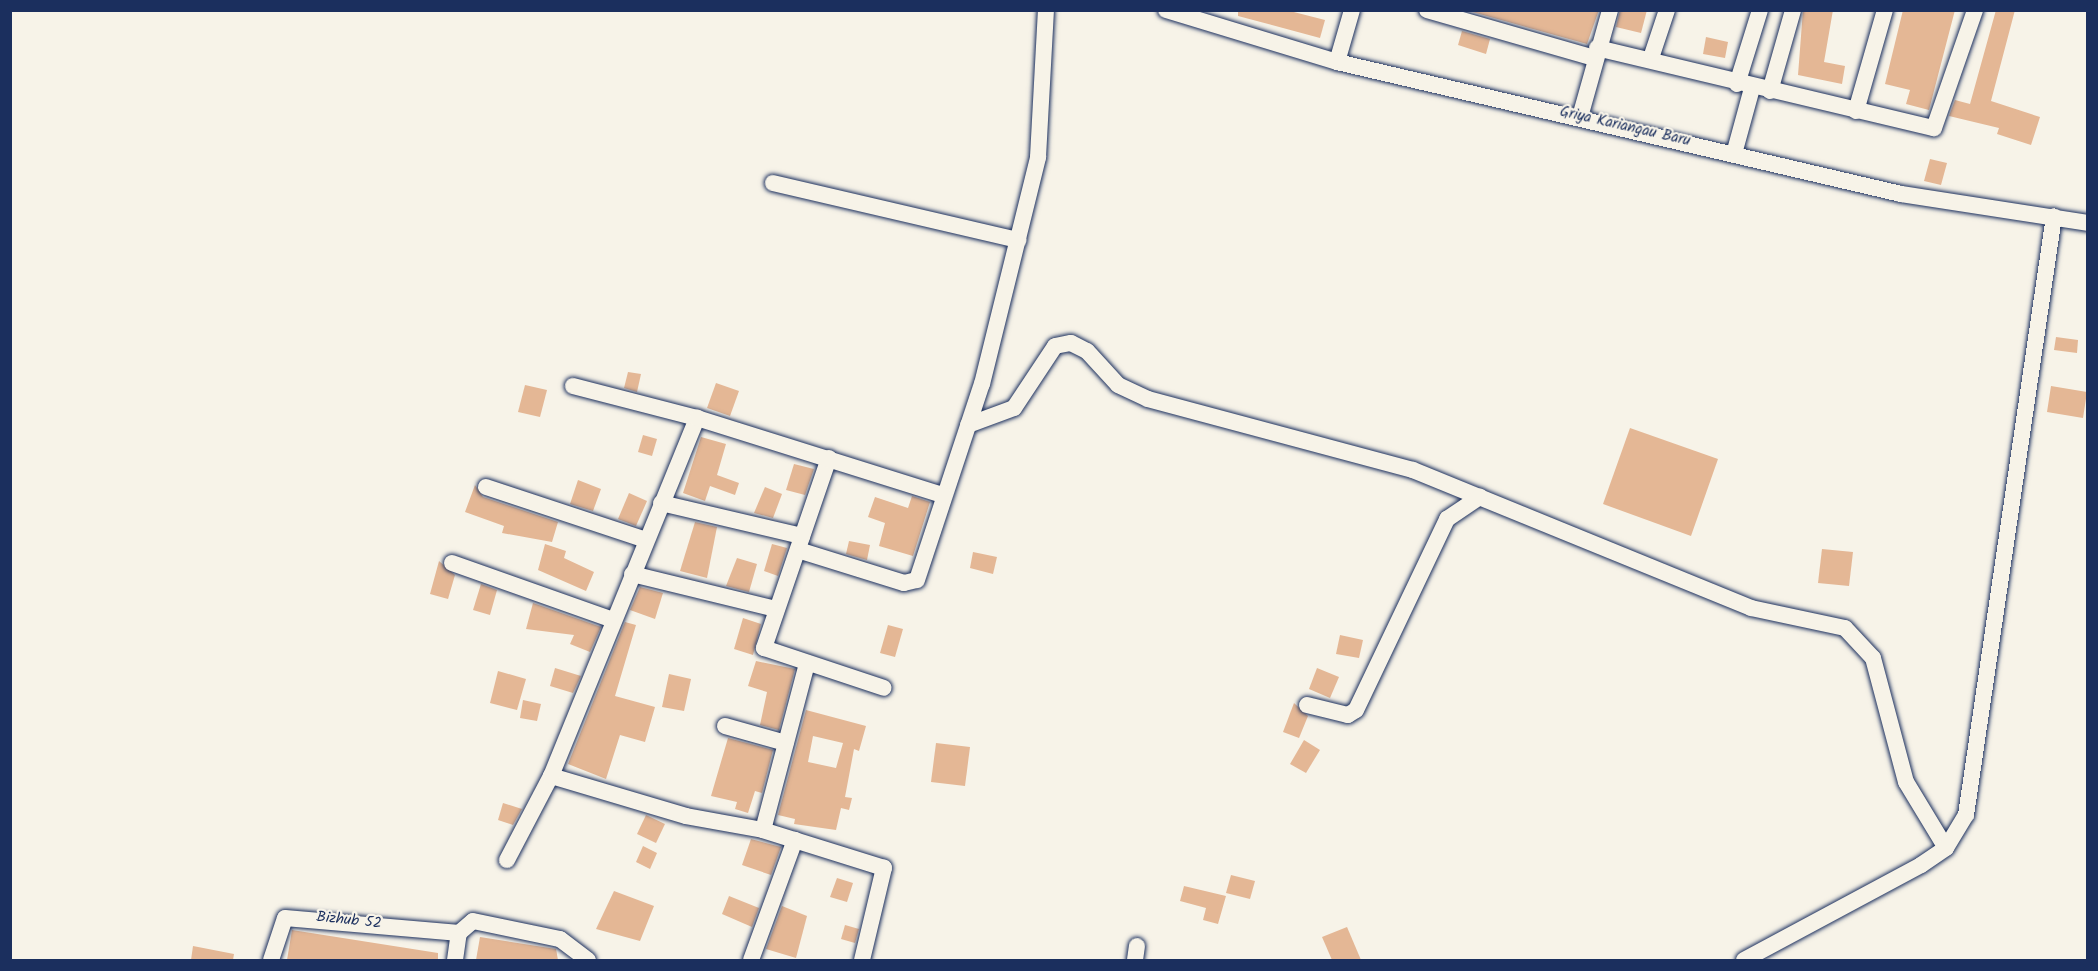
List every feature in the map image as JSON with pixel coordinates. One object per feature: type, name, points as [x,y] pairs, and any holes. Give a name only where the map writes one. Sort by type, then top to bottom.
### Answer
[{"type":"street","points":[[661,503],[800,543],[912,584],[968,425],[1038,157],[1046,10]]},
{"type":"street","name":"Griya Kariangau Baru","points":[[1166,10],[1337,62],[1580,117],[1901,194],[2088,223]]},
{"type":"street","points":[[1337,62],[1352,10]]},
{"type":"street","points":[[1427,10],[1596,53],[1651,58],[1744,86],[1934,128],[1975,10]]},
{"type":"street","points":[[1580,117],[1596,53],[1610,10]]},
{"type":"street","points":[[1651,58],[1666,10]]},
{"type":"street","points":[[1734,154],[1744,86],[1760,10]]},
{"type":"street","points":[[1770,91],[1793,10]]},
{"type":"street","points":[[1856,111],[1885,10]]},
{"type":"street","points":[[773,183],[1018,240]]},
{"type":"street","points":[[1744,960],[1946,848],[1966,815],[1980,748],[2054,216]]},
{"type":"street","points":[[968,425],[1014,408],[1055,346],[1071,343],[1087,351],[1118,385],[1148,399],[1413,470],[1751,608],[1845,628],[1862,640],[1880,679],[1906,782],[1946,848]]},
{"type":"street","points":[[573,386],[697,418],[943,495]]},
{"type":"street","points":[[507,860],[551,776],[697,418]]},
{"type":"street","points":[[829,458],[764,648],[884,688]]},
{"type":"street","points":[[486,486],[646,540]]},
{"type":"street","points":[[1307,705],[1348,715],[1356,710],[1447,519],[1480,497]]},
{"type":"street","points":[[452,563],[613,620]]},
{"type":"street","points":[[632,574],[776,609]]},
{"type":"street","points":[[763,830],[807,664]]},
{"type":"street","points":[[725,726],[786,743]]},
{"type":"street","points":[[551,776],[686,816],[763,830],[884,868],[862,960]]},
{"type":"street","points":[[751,960],[795,840]]},
{"type":"street","name":"Bizhub 52","points":[[271,960],[285,918],[459,933]]},
{"type":"street","points":[[455,960],[459,933],[472,921],[561,939],[588,960]]},
{"type":"building","points":[[1238,10],[1286,10],[1325,20],[1320,38],[1238,16]]},
{"type":"building","points":[[1599,10],[1587,44],[1469,11]]},
{"type":"building","points":[[1620,10],[1647,10],[1641,33],[1616,27]]},
{"type":"building","points":[[1803,10],[1833,10],[1824,62],[1845,66],[1842,84],[1798,75]]},
{"type":"building","points":[[1903,10],[1955,10],[1929,110],[1906,104],[1910,90],[1885,84]]},
{"type":"building","points":[[1996,10],[2015,10],[1991,101],[2040,117],[2031,145],[1997,134],[1999,128],[1949,116],[1955,100],[1970,104]]},
{"type":"building","points":[[1462,31],[1490,39],[1486,54],[1458,45]]},
{"type":"building","points":[[1706,37],[1728,42],[1725,58],[1703,54]]},
{"type":"building","points":[[1930,159],[1947,163],[1941,185],[1924,181]]},
{"type":"building","points":[[2056,337],[2078,340],[2077,353],[2054,350]]},
{"type":"building","points":[[628,372],[641,374],[637,392],[624,388]]},
{"type":"building","points":[[716,383],[739,391],[730,416],[707,408]]},
{"type":"building","points":[[525,385],[547,390],[540,417],[518,412]]},
{"type":"building","points":[[2051,386],[2087,392],[2083,418],[2047,412]]},
{"type":"building","points":[[1630,428],[1718,459],[1691,536],[1603,504]]},
{"type":"building","points":[[643,435],[657,439],[652,456],[638,452]]},
{"type":"building","points":[[701,437],[726,444],[717,475],[739,483],[735,495],[710,486],[705,501],[683,493]]},
{"type":"building","points":[[794,464],[814,469],[805,495],[786,490]]},
{"type":"building","points":[[578,480],[601,489],[593,511],[570,504]]},
{"type":"building","points":[[475,485],[483,497],[558,522],[552,542],[502,533],[504,526],[465,512]]},
{"type":"building","points":[[765,487],[782,494],[773,518],[754,513]]},
{"type":"building","points":[[629,493],[647,501],[636,526],[618,519]]},
{"type":"building","points":[[912,496],[930,502],[913,556],[879,546],[885,523],[868,517],[875,497],[908,508]]},
{"type":"building","points":[[695,522],[717,527],[707,578],[680,571]]},
{"type":"building","points":[[849,541],[870,545],[867,560],[846,554]]},
{"type":"building","points":[[545,544],[566,551],[564,558],[594,572],[586,591],[538,570]]},
{"type":"building","points":[[772,544],[787,548],[778,576],[764,571]]},
{"type":"building","points":[[1822,549],[1853,552],[1849,586],[1818,583]]},
{"type":"building","points":[[973,552],[997,557],[993,574],[970,568]]},
{"type":"building","points":[[737,558],[757,564],[749,592],[726,586]]},
{"type":"building","points":[[439,561],[455,575],[448,599],[430,594]]},
{"type":"building","points":[[481,584],[497,590],[490,615],[473,610]]},
{"type":"building","points":[[640,587],[663,593],[655,619],[630,610]]},
{"type":"building","points":[[533,603],[601,627],[590,652],[570,644],[574,635],[526,629]]},
{"type":"building","points":[[743,618],[761,624],[753,655],[734,649]]},
{"type":"building","points":[[625,622],[636,625],[615,696],[655,707],[645,742],[620,735],[606,779],[568,764]]},
{"type":"building","points":[[888,625],[903,629],[895,657],[880,653]]},
{"type":"building","points":[[1340,635],[1363,640],[1359,658],[1336,654]]},
{"type":"building","points":[[756,661],[795,669],[779,730],[760,725],[767,692],[748,686]]},
{"type":"building","points":[[555,668],[581,676],[573,693],[550,686]]},
{"type":"building","points":[[1317,668],[1339,677],[1330,698],[1309,689]]},
{"type":"building","points":[[498,671],[526,679],[517,710],[490,703]]},
{"type":"building","points":[[669,674],[691,679],[684,711],[662,707]]},
{"type":"building","points":[[523,700],[541,704],[537,721],[520,718]]},
{"type":"building","points":[[1294,703],[1308,716],[1299,738],[1283,732]]},
{"type":"building","points":[[806,710],[866,726],[859,751],[854,749],[845,797],[852,798],[849,810],[841,808],[836,830],[794,824],[795,819],[778,815]],"holes":[[[813,736],[843,743],[836,768],[808,762]]]},
{"type":"building","points":[[728,738],[773,750],[762,793],[755,791],[748,813],[735,809],[737,802],[711,796]]},
{"type":"building","points":[[1304,740],[1320,750],[1306,773],[1290,764]]},
{"type":"building","points":[[936,743],[970,747],[965,786],[931,782]]},
{"type":"building","points":[[503,803],[522,809],[513,825],[498,820]]},
{"type":"building","points":[[646,815],[665,824],[656,843],[637,834]]},
{"type":"building","points":[[751,839],[781,847],[771,875],[742,865]]},
{"type":"building","points":[[643,846],[657,853],[650,869],[636,862]]},
{"type":"building","points":[[1231,875],[1255,881],[1250,899],[1226,893]]},
{"type":"building","points":[[837,878],[853,883],[847,902],[830,897]]},
{"type":"building","points":[[1184,886],[1226,896],[1218,924],[1203,920],[1206,908],[1180,901]]},
{"type":"building","points":[[614,891],[654,906],[640,941],[596,929]]},
{"type":"building","points":[[729,896],[759,908],[752,927],[722,914]]},
{"type":"building","points":[[782,906],[807,916],[796,958],[766,949]]},
{"type":"building","points":[[845,925],[859,929],[855,943],[841,939]]},
{"type":"building","points":[[1347,927],[1361,960],[1332,960],[1322,937]]},
{"type":"building","points":[[292,930],[438,953],[438,960],[287,960]]},
{"type":"building","points":[[480,937],[556,949],[558,960],[476,960]]},
{"type":"building","points":[[193,946],[234,954],[233,960],[191,960]]}]
